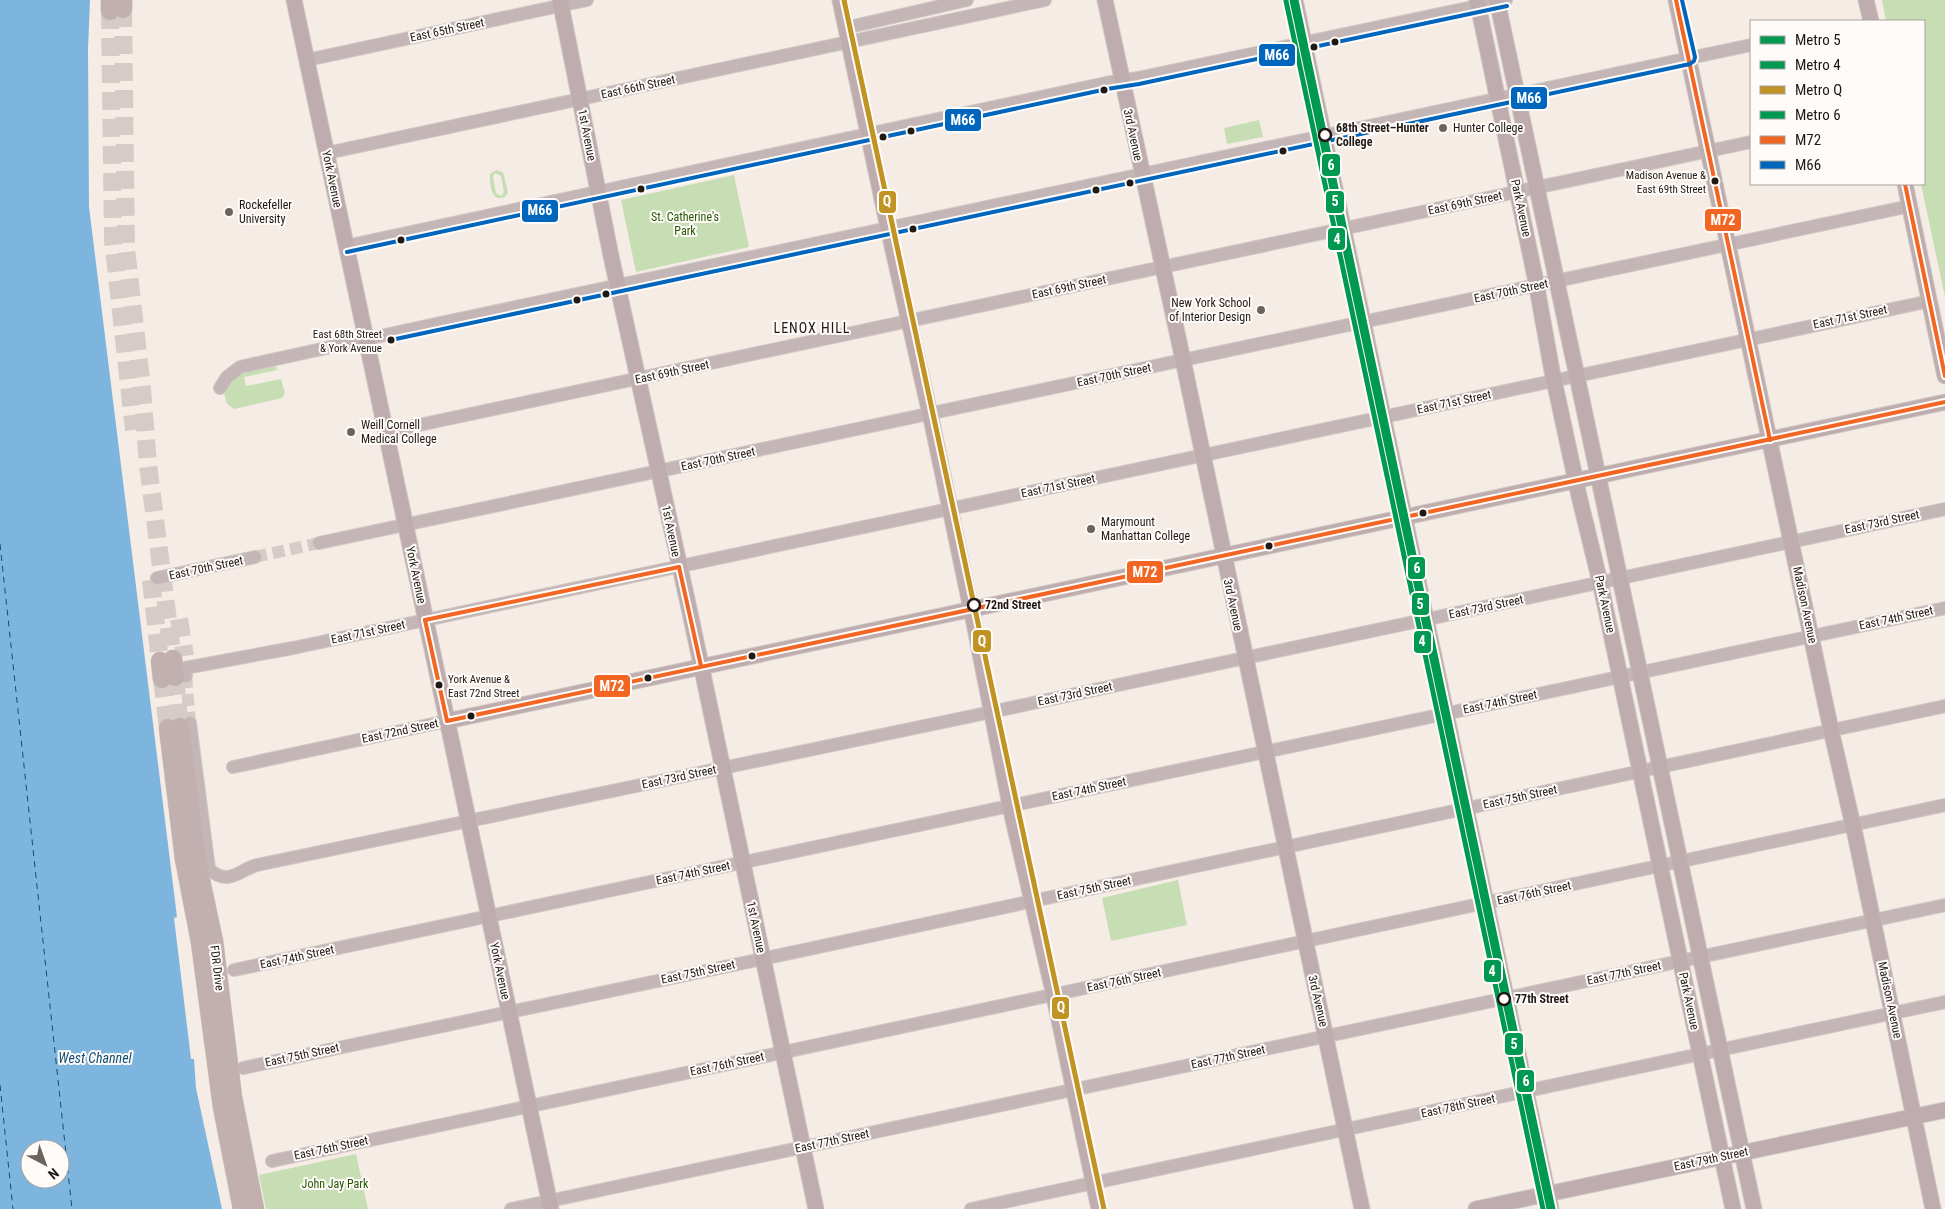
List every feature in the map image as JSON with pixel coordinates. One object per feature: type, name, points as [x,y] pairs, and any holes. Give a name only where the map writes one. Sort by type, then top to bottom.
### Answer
[{"type":"highway","name":"FDR Drive","points":[[179,726],[197,862],[218,968],[233,1097],[254,1209]]},
{"type":"highway","name":"FDR Drive","points":[[179,726],[184,859],[200,942],[222,1107],[242,1209]]},
{"type":"highway","points":[[209,870],[212,898],[209,917]]},
{"type":"main road","name":"York Avenue","points":[[294,0],[550,1205]]},
{"type":"main road","points":[[840,0],[888,228],[930,414],[1010,806],[1099,1209]]},
{"type":"main road","name":"3rd Avenue","points":[[1105,0],[1362,1209]]},
{"type":"main road","points":[[1295,0],[1551,1209]]},
{"type":"main road","name":"Madison Avenue","points":[[1676,0],[1915,1116],[1933,1209]]},
{"type":"main road","points":[[1866,0],[1868,20]]},
{"type":"main road","name":"Park Avenue","points":[[1500,1],[1537,188],[1754,1209]]},
{"type":"main road","name":"1st Avenue","points":[[560,3],[598,193],[723,768],[816,1209]]},
{"type":"main road","name":"Park Avenue","points":[[1477,3],[1537,285],[1554,381],[1600,582],[1733,1209]]},
{"type":"main road","points":[[1905,185],[1945,376]]},
{"type":"main road","name":"East 72nd Street","points":[[446,721],[1945,402]]},
{"type":"main road","name":"East 79th Street","points":[[1476,1209],[1945,1110]]},
{"type":"street","name":"East 65th Street","points":[[307,60],[560,3],[587,0]]},
{"type":"street","name":"East 66th Street","points":[[327,153],[580,99],[847,35],[888,17],[968,0]]},
{"type":"street","name":"East 66th Street","points":[[847,35],[891,33],[1045,0]]},
{"type":"street","points":[[346,246],[1304,43],[1477,3],[1500,1]]},
{"type":"street","points":[[888,17],[891,33]]},
{"type":"street","points":[[220,388],[227,377],[238,368],[366,339],[1750,45]]},
{"type":"street","name":"East 69th Street","points":[[386,432],[1750,142]]},
{"type":"street","name":"East 70th Street","points":[[325,542],[1910,206]]},
{"type":"street","name":"East 71st Street","points":[[175,668],[293,648],[1930,300]]},
{"type":"street","name":"East 73rd Street","points":[[209,870],[220,877],[228,877],[257,865],[991,712],[1945,508]]},
{"type":"street","name":"East 70th Street","points":[[156,578],[255,557]]},
{"type":"street","name":"East 74th Street","points":[[234,970],[1945,608]]},
{"type":"street","name":"East 75th Street","points":[[243,1068],[1031,902],[1945,706]]},
{"type":"street","name":"East 72nd Street","points":[[233,767],[446,721]]},
{"type":"street","points":[[179,726],[209,870]]},
{"type":"street","name":"East 76th Street","points":[[272,1161],[1945,805]]},
{"type":"street","name":"East 77th Street","points":[[511,1209],[550,1205],[802,1148],[1945,905]]},
{"type":"street","name":"East 78th Street","points":[[971,1209],[1945,1002]]},
{"type":"green space","points":[[1882,0],[1945,0],[1945,297],[1921,185],[1925,185],[1925,20],[1886,20]]},
{"type":"green space","points":[[1259,120],[1263,137],[1227,144],[1224,128]]},
{"type":"green space","points":[[496,170],[503,172],[508,192],[506,196],[497,198],[492,192],[490,174]],"holes":[[[495,173],[501,176],[504,192],[501,196],[496,193],[493,177]]]},
{"type":"green space","name":"St. Catherine's Park","points":[[734,175],[749,247],[636,272],[621,200]]},
{"type":"green space","points":[[276,366],[277,370],[244,377],[246,386],[281,379],[285,393],[282,398],[234,409],[227,404],[224,392],[238,374]]},
{"type":"green space","points":[[1178,880],[1187,925],[1111,941],[1102,898]]},
{"type":"green space","name":"John Jay Park","points":[[356,1154],[368,1209],[266,1209],[259,1175]]},
{"type":"water","name":"West Channel","points":[[0,0],[90,0],[88,50],[89,207],[177,917],[174,918],[191,1059],[194,1059],[196,1088],[222,1209],[0,1209]]},
{"type":"ferry route","points":[[0,544],[72,1209]]},
{"type":"ferry route","points":[[0,1085],[13,1209]]},
{"type":"tunnel","points":[[123,9],[126,249],[142,388],[148,465],[173,659]]},
{"type":"tunnel","points":[[110,11],[113,240],[134,430]]},
{"type":"tunnel","points":[[255,557],[319,543]]},
{"type":"tunnel","points":[[151,580],[160,661]]},
{"type":"tunnel","points":[[179,619],[185,656]]},
{"type":"tunnel","points":[[186,676],[190,723]]},
{"type":"tunnel","points":[[175,677],[180,727]]},
{"type":"tunnel","points":[[162,679],[168,728]]},
{"type":"metro line","name":"Q","points":[[844,0],[1104,1209]]},
{"type":"metro line","name":"5","points":[[1292,0],[1549,1209]]},
{"type":"metro line","name":"6","points":[[1296,0],[1553,1209]]},
{"type":"metro line","name":"4","points":[[1286,1],[1543,1209]]},
{"type":"transit line","name":"M72","points":[[1676,0],[1770,440]]},
{"type":"transit line","name":"M66","points":[[391,340],[1690,64],[1694,61],[1695,57],[1682,0]]},
{"type":"transit line","name":"M66","points":[[347,252],[1107,89],[1139,84],[1507,6]]},
{"type":"transit line","name":"M72","points":[[1905,185],[1945,376]]},
{"type":"transit line","name":"M72","points":[[425,620],[447,721],[1945,402]]},
{"type":"transit line","name":"M72","points":[[679,567],[701,666]]},
{"type":"transit line","name":"M72","points":[[425,620],[679,567]]},
{"type":"place","name":"Hunter College","points":[[1443,128]]},
{"type":"place","name":"68th Street–Hunter College","points":[[1325,135]]},
{"type":"place","name":"Madison Avenue & East 69th Street","points":[[1715,181]]},
{"type":"place","name":"Rockefeller University","points":[[229,212]]},
{"type":"place","name":"New York School of Interior Design","points":[[1261,310]]},
{"type":"place","name":"East 68th Street & York Avenue","points":[[391,340]]},
{"type":"place","name":"Weill Cornell Medical College","points":[[351,432]]},
{"type":"place","name":"Marymount Manhattan College","points":[[1091,529]]},
{"type":"place","name":"72nd Street","points":[[974,605]]},
{"type":"place","name":"York Avenue & East 72nd Street","points":[[439,685]]},
{"type":"place","name":"77th Street","points":[[1504,999]]},
{"type":"district","name":"LENOX HILL","points":[[812,328]]}]
